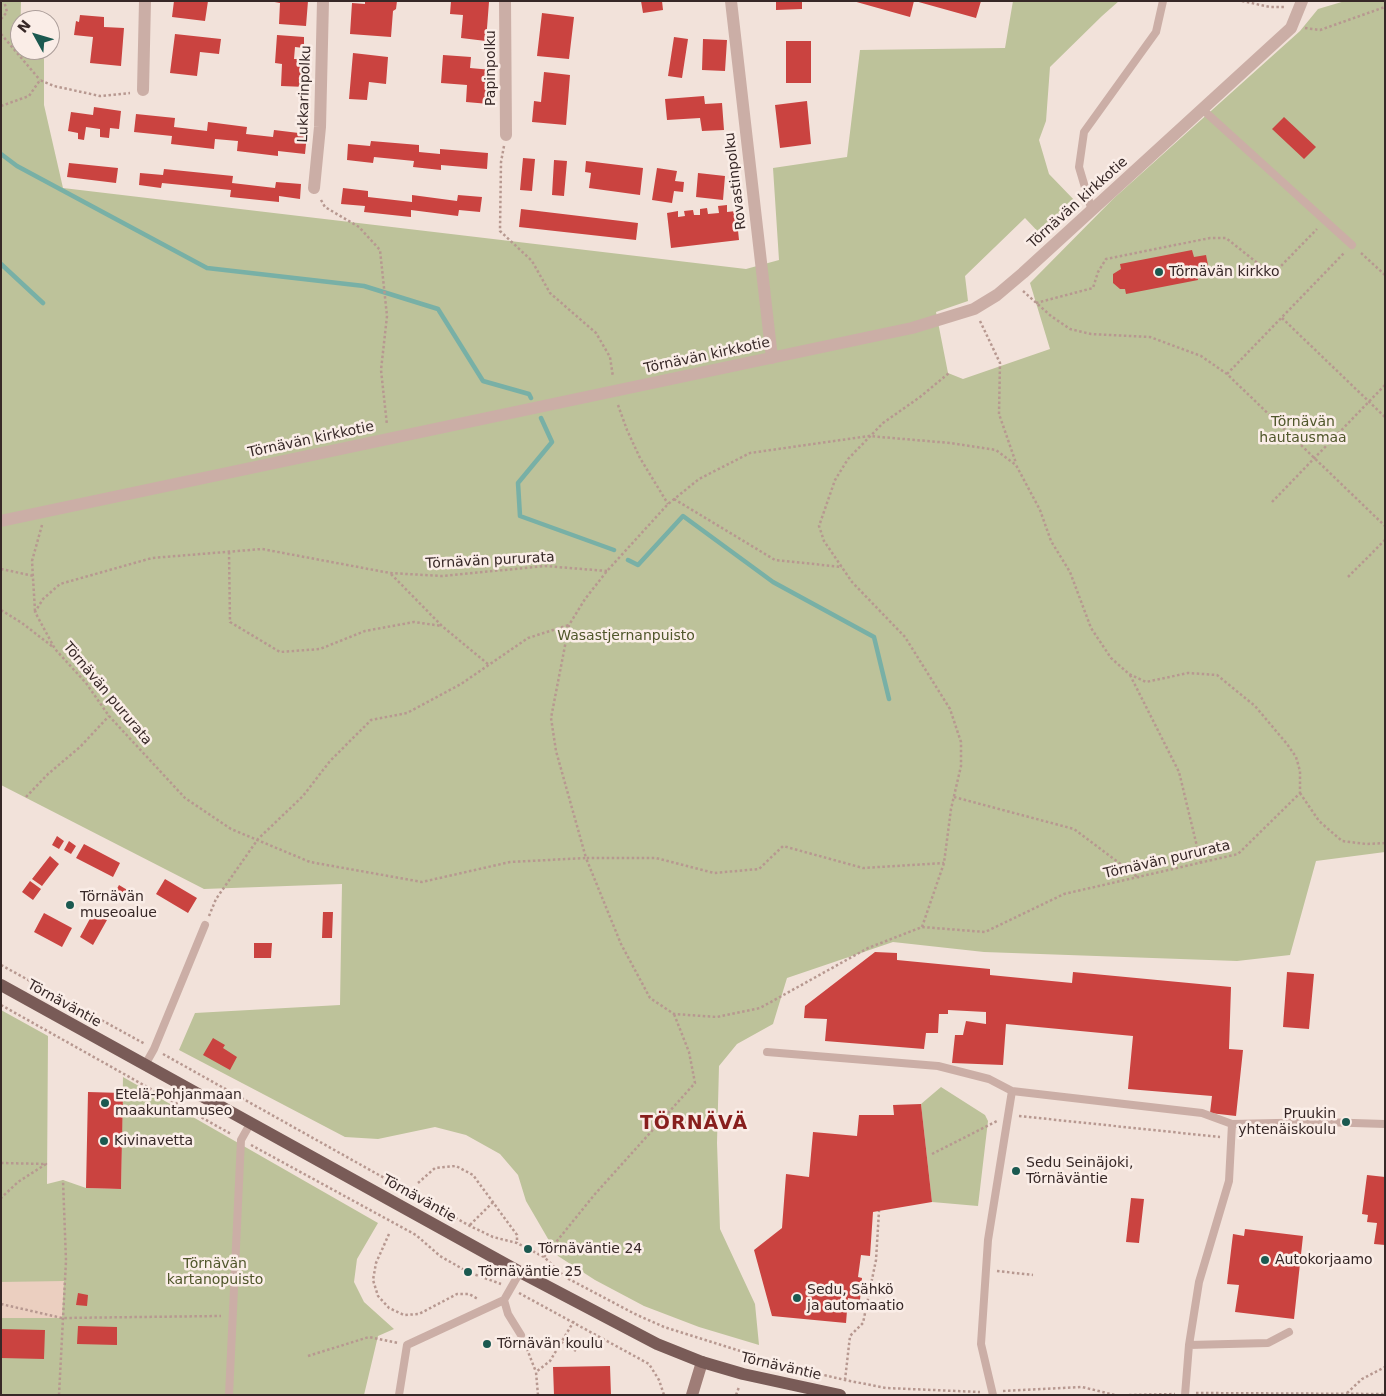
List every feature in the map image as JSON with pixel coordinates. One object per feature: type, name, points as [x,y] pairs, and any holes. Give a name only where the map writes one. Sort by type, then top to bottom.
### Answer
[{"type":"main road","name":"Törnäväntie","points":[[1,985],[520,1272],[649,1339],[702,1362],[752,1376],[840,1395]]},
{"type":"main road","points":[[692,1395],[702,1362]]},
{"type":"street","points":[[144,90],[146,1]]},
{"type":"street","name":"Lukkarinpolku","points":[[314,188],[320,126],[323,1]]},
{"type":"street","name":"Papinpolku","points":[[505,1],[506,135]]},
{"type":"street","name":"Rovastinpolku","points":[[731,1],[772,358]]},
{"type":"street","name":"Törnävän kirkkotie","points":[[1,521],[912,328],[974,309],[1013,282],[1202,109],[1294,22],[1302,4]]},
{"type":"lane","points":[[1092,211],[1079,167],[1084,132],[1156,32],[1163,1]]},
{"type":"lane","points":[[1202,109],[1352,245]]},
{"type":"lane","points":[[145,1065],[154,1049],[205,925]]},
{"type":"lane","points":[[768,1052],[938,1066],[989,1079],[1012,1091],[1202,1114],[1232,1124],[1322,1122],[1385,1124]]},
{"type":"lane","points":[[993,1393],[981,1344],[986,1270],[1012,1091]]},
{"type":"lane","points":[[229,1395],[241,1140],[250,1124]]},
{"type":"lane","points":[[1185,1394],[1189,1345],[1199,1282],[1229,1181],[1232,1124]]},
{"type":"lane","points":[[399,1395],[407,1345],[504,1300],[520,1272]]},
{"type":"lane","points":[[504,1300],[508,1314],[521,1335]]},
{"type":"lane","points":[[1189,1345],[1268,1343],[1289,1332]]},
{"type":"path","points":[[1,20],[7,12],[4,1]]},
{"type":"path","points":[[1242,1],[1270,8],[1302,4]]},
{"type":"path","points":[[1294,22],[1306,28],[1320,30],[1385,7]]},
{"type":"path","points":[[1,34],[40,80],[54,86],[100,96],[144,90]]},
{"type":"path","points":[[1,106],[29,96],[40,80]]},
{"type":"path","points":[[506,135],[501,162],[500,231],[532,261],[550,293],[596,333],[610,357],[620,413],[627,430],[654,484],[668,504]]},
{"type":"path","points":[[314,188],[325,207],[359,227],[380,250],[387,316],[381,370],[389,439]]},
{"type":"path","points":[[1036,303],[1092,288],[1098,272],[1106,260],[1210,238],[1226,238],[1265,269],[1279,268],[1325,221]]},
{"type":"path","points":[[1227,374],[1352,245],[1385,275]]},
{"type":"path","points":[[1013,282],[1036,303],[1070,329],[1091,334],[1150,337],[1200,356],[1227,374],[1385,526]]},
{"type":"path","points":[[974,309],[1000,363],[999,414],[1016,465]]},
{"type":"path","points":[[1282,318],[1385,417]]},
{"type":"path","points":[[922,927],[944,863],[954,797],[961,766],[961,742],[950,709],[905,637],[852,582],[824,541],[820,526],[835,480],[848,459],[869,436],[948,373]]},
{"type":"path","points":[[1272,502],[1385,385]]},
{"type":"path","name":"Törnävän pururata","points":[[869,436],[950,443],[996,450],[1016,465],[1040,510],[1051,542],[1070,572],[1091,628],[1111,658],[1129,674],[1146,682],[1188,673],[1217,676],[1255,706],[1287,744],[1296,757],[1300,772],[1300,793],[1238,854],[1064,894],[985,932],[922,927],[868,948],[760,1008],[717,1017],[674,1014],[650,998],[621,944],[586,858],[556,751],[551,718],[569,625],[607,571],[668,504],[700,479],[750,453],[869,436]]},
{"type":"path","points":[[674,499],[775,560],[842,567]]},
{"type":"path","points":[[35,612],[32,561],[36,539],[47,512]]},
{"type":"path","points":[[1348,577],[1385,540]]},
{"type":"path","name":"Törnävän pururata","points":[[586,858],[510,862],[422,882],[310,862],[232,829],[185,798],[109,716],[86,683],[55,649],[35,612],[44,599],[60,584],[152,558],[262,549],[390,573],[442,576],[545,566],[607,571]]},
{"type":"path","points":[[228,552],[230,622],[280,652],[320,649],[365,631],[414,622],[442,626]]},
{"type":"path","points":[[1,569],[34,576]]},
{"type":"path","points":[[1,573],[6,570]]},
{"type":"path","points":[[390,573],[442,626],[489,665]]},
{"type":"path","points":[[1,610],[22,623],[55,649]]},
{"type":"path","points":[[205,925],[216,899],[258,839],[303,796],[330,761],[371,720],[407,713],[461,684],[528,638],[569,625]]},
{"type":"path","points":[[1129,674],[1179,772],[1201,863]]},
{"type":"path","points":[[26,797],[48,774],[80,747],[109,716]]},
{"type":"path","points":[[1300,793],[1319,821],[1342,841],[1366,844],[1385,843]]},
{"type":"path","points":[[954,797],[1074,829],[1139,878]]},
{"type":"path","points":[[586,858],[656,858],[714,873],[759,868],[783,846],[863,868],[944,863]]},
{"type":"path","points":[[1,965],[470,1226],[493,1237],[517,1243],[544,1257],[565,1277],[664,1327],[794,1368],[886,1388],[993,1393],[1082,1387],[1115,1395]]},
{"type":"path","points":[[1,1005],[241,1140],[416,1235],[440,1256],[468,1272],[494,1280],[574,1321],[649,1364],[659,1380],[664,1395]]},
{"type":"path","points":[[544,1257],[595,1194],[695,1083],[689,1052],[674,1014]]},
{"type":"path","points":[[932,1154],[1008,1115],[1231,1138]]},
{"type":"path","points":[[1,1162],[46,1164],[18,1182],[1,1198]]},
{"type":"path","points":[[418,1183],[436,1168],[456,1166],[473,1174],[517,1235],[517,1243]]},
{"type":"path","points":[[59,1395],[66,1261],[64,1180]]},
{"type":"path","points":[[470,1226],[494,1202]]},
{"type":"path","points":[[845,1380],[850,1336],[863,1323],[876,1260],[878,1212]]},
{"type":"path","points":[[388,1234],[376,1263],[373,1280],[378,1296],[389,1308],[404,1315],[419,1314],[457,1294],[469,1294],[492,1305]]},
{"type":"path","points":[[986,1270],[1033,1275]]},
{"type":"path","points":[[1,1304],[62,1318],[233,1316]]},
{"type":"path","points":[[536,1372],[550,1360],[574,1321]]},
{"type":"path","points":[[521,1335],[536,1372],[538,1395]]},
{"type":"path","points":[[308,1356],[369,1337],[407,1345]]},
{"type":"path","points":[[561,1342],[576,1351]]},
{"type":"path","points":[[1347,1393],[1362,1379],[1385,1367]]},
{"type":"path","points":[[1019,1395],[1020,1390]]},
{"type":"path","points":[[1130,1395],[1385,1394]]},
{"type":"green space","name":"Wasastjernanpuisto","points":[[1,1],[21,1],[21,10],[10,10],[10,60],[44,60],[44,105],[63,188],[746,269],[779,260],[773,168],[847,157],[860,50],[1005,48],[1013,1],[1119,1],[1050,67],[1046,121],[1039,140],[1049,174],[1078,204],[1044,238],[1025,218],[965,276],[968,301],[936,312],[948,373],[963,379],[1050,349],[1030,283],[1113,199],[1300,31],[1318,9],[1345,1],[1385,1],[1385,852],[1316,861],[1290,955],[1237,961],[984,952],[893,942],[787,978],[773,1024],[737,1044],[719,1066],[717,1143],[720,1229],[755,1304],[759,1345],[699,1327],[644,1306],[595,1280],[558,1256],[526,1201],[518,1175],[500,1154],[466,1135],[435,1127],[378,1139],[345,1137],[179,1050],[195,1013],[340,1005],[342,884],[204,889],[1,785]]},
{"type":"green space","name":"Törnävän kartanopuisto","points":[[1,1010],[48,1036],[47,1184],[63,1180],[86,1188],[121,1189],[123,1077],[378,1223],[357,1259],[354,1282],[364,1302],[394,1329],[378,1336],[364,1395],[1,1395]]},
{"type":"green space","points":[[941,1087],[985,1115],[988,1121],[978,1206],[932,1202],[921,1104]]},
{"type":"shaded area","points":[[64,1281],[62,1318],[1,1318],[1,1282]]},
{"type":"building","points":[[174,1],[208,1],[205,21],[172,17]]},
{"type":"building","points":[[269,1],[308,1],[306,26],[279,24],[280,3]]},
{"type":"building","points":[[365,1],[397,1],[396,9],[393,11],[391,37],[350,34],[352,3],[365,4]]},
{"type":"building","points":[[451,1],[489,2],[486,41],[461,38],[463,15],[450,14]]},
{"type":"building","points":[[641,1],[662,1],[663,10],[643,13]]},
{"type":"building","points":[[776,1],[802,1],[802,9],[776,10]]},
{"type":"building","points":[[853,1],[914,1],[910,17]]},
{"type":"building","points":[[915,1],[981,1],[976,18]]},
{"type":"building","points":[[542,13],[574,17],[569,59],[537,56]]},
{"type":"building","points":[[80,15],[104,17],[104,27],[124,28],[121,66],[90,63],[93,37],[74,35],[76,21],[79,22]]},
{"type":"building","points":[[175,34],[221,39],[219,54],[200,52],[197,76],[170,73]]},
{"type":"building","points":[[277,35],[304,37],[304,48],[295,47],[294,59],[308,59],[306,87],[281,86],[282,64],[275,63]]},
{"type":"building","points":[[674,37],[688,39],[682,78],[668,76]]},
{"type":"building","points":[[703,39],[727,40],[725,71],[702,70]]},
{"type":"building","points":[[786,41],[811,41],[811,83],[786,83]]},
{"type":"building","points":[[353,53],[388,57],[386,84],[369,82],[367,100],[349,99]]},
{"type":"building","points":[[443,55],[471,57],[470,68],[492,70],[489,104],[466,102],[467,85],[441,83]]},
{"type":"building","points":[[544,72],[570,75],[566,125],[532,122],[534,101],[541,102]]},
{"type":"building","points":[[704,96],[705,104],[722,103],[724,130],[702,131],[700,118],[667,120],[665,99]]},
{"type":"building","points":[[807,101],[811,144],[780,148],[775,105]]},
{"type":"building","points":[[94,107],[121,111],[119,129],[110,128],[109,138],[100,137],[100,129],[86,127],[84,140],[78,139],[78,133],[68,131],[71,112],[93,115]]},
{"type":"building","points":[[136,114],[175,118],[174,127],[207,131],[208,122],[247,127],[246,134],[273,137],[274,130],[307,134],[305,154],[278,151],[278,156],[237,151],[238,141],[215,139],[214,149],[171,144],[172,136],[134,132]]},
{"type":"building","points":[[1284,117],[1316,147],[1304,159],[1272,129]]},
{"type":"building","points":[[371,141],[419,145],[419,152],[440,154],[440,149],[488,153],[487,169],[441,165],[441,170],[413,167],[414,161],[374,157],[373,163],[347,160],[348,144],[370,146]]},
{"type":"building","points":[[523,158],[535,159],[532,191],[520,190]]},
{"type":"building","points":[[554,160],[567,161],[564,196],[552,195]]},
{"type":"building","points":[[586,161],[643,168],[640,195],[589,188],[591,173],[585,172]]},
{"type":"building","points":[[69,163],[118,168],[116,183],[67,177]]},
{"type":"building","points":[[657,168],[677,171],[675,181],[684,182],[683,192],[674,191],[672,203],[652,200]]},
{"type":"building","points":[[164,169],[233,176],[232,183],[275,188],[276,182],[301,184],[300,199],[279,196],[279,202],[230,197],[231,190],[162,183],[161,188],[139,185],[140,173],[163,175]]},
{"type":"building","points":[[698,173],[725,176],[723,200],[696,197]]},
{"type":"building","points":[[343,188],[368,191],[368,197],[412,202],[412,195],[457,201],[458,195],[482,197],[480,212],[459,210],[458,216],[411,210],[411,217],[364,212],[365,206],[341,204]]},
{"type":"building","points":[[727,205],[727,212],[736,211],[739,240],[671,248],[667,213],[678,211],[678,217],[685,216],[684,211],[693,210],[694,215],[700,215],[700,209],[707,208],[708,214],[719,213],[718,206]]},
{"type":"building","points":[[521,209],[638,223],[636,240],[519,227]]},
{"type":"building","name":"Törnävän kirkko","points":[[1192,250],[1194,257],[1206,255],[1209,270],[1197,273],[1198,280],[1126,294],[1125,289],[1120,289],[1113,283],[1113,274],[1121,269],[1120,264]]},
{"type":"building","points":[[57,836],[64,841],[59,849],[52,845]]},
{"type":"building","points":[[69,841],[76,846],[71,854],[64,850]]},
{"type":"building","points":[[84,844],[120,863],[113,877],[76,858]]},
{"type":"building","points":[[50,856],[59,864],[42,886],[32,879]]},
{"type":"building","points":[[165,879],[197,898],[188,913],[156,894]]},
{"type":"building","points":[[30,881],[41,889],[33,900],[22,892]]},
{"type":"building","points":[[119,885],[129,891],[122,902],[113,896]]},
{"type":"building","points":[[323,912],[333,912],[332,938],[322,938]]},
{"type":"building","points":[[44,913],[72,928],[62,947],[34,932]]},
{"type":"building","points":[[93,913],[107,920],[93,945],[80,937]]},
{"type":"building","points":[[254,943],[272,943],[271,958],[254,958]]},
{"type":"building","points":[[875,952],[897,953],[897,960],[990,969],[990,975],[1072,983],[1073,972],[1231,987],[1229,1049],[1243,1050],[1236,1116],[1210,1113],[1212,1096],[1128,1089],[1133,1036],[1006,1024],[1003,1065],[952,1063],[955,1035],[963,1035],[966,1021],[986,1024],[986,1012],[948,1010],[948,1014],[939,1014],[938,1033],[926,1033],[924,1049],[825,1041],[827,1019],[804,1018],[805,1006]]},
{"type":"building","points":[[1287,972],[1314,974],[1309,1029],[1283,1027]]},
{"type":"building","points":[[213,1038],[225,1045],[223,1048],[237,1057],[230,1070],[203,1055]]},
{"type":"building","name":"Kivinavetta","points":[[88,1092],[123,1093],[121,1189],[86,1188]]},
{"type":"building","points":[[921,1104],[932,1202],[873,1212],[870,1256],[861,1255],[858,1277],[862,1278],[860,1300],[848,1298],[846,1323],[772,1316],[754,1250],[782,1228],[786,1174],[809,1177],[813,1132],[857,1136],[859,1115],[894,1115],[893,1105]]},
{"type":"building","points":[[1367,1175],[1385,1177],[1385,1245],[1374,1244],[1377,1223],[1367,1222],[1368,1215],[1362,1214]]},
{"type":"building","points":[[1131,1198],[1144,1199],[1139,1243],[1126,1242]]},
{"type":"building","name":"Autokorjaamo","points":[[1245,1229],[1303,1236],[1294,1319],[1235,1312],[1239,1285],[1227,1284],[1233,1234],[1244,1236]]},
{"type":"building","points":[[78,1293],[88,1295],[87,1306],[76,1305]]},
{"type":"building","points":[[78,1326],[117,1327],[117,1345],[77,1344]]},
{"type":"building","points":[[1,1329],[45,1330],[44,1359],[1,1358]]},
{"type":"building","points":[[610,1366],[611,1395],[554,1395],[553,1367]]},
{"type":"waterway","points":[[1,154],[17,166],[207,268],[364,286],[438,309],[483,381],[529,394],[531,398]]},
{"type":"waterway","points":[[1,264],[43,303]]},
{"type":"waterway","points":[[541,418],[552,442],[518,483],[520,516],[614,550]]},
{"type":"waterway","points":[[628,560],[638,565],[683,516],[773,582],[874,637],[889,699]]},
{"type":"place","name":"Törnävän kirkko","points":[[1159,272]]},
{"type":"place","name":"Törnävän museoalue","points":[[70,905]]},
{"type":"place","name":"Etelä-Pohjanmaan maakuntamuseo","points":[[105,1103]]},
{"type":"place","name":"Pruukin yhtenäiskoulu","points":[[1346,1122]]},
{"type":"place","name":"Kivinavetta","points":[[104,1141]]},
{"type":"place","name":"Sedu Seinäjoki, Törnäväntie","points":[[1016,1171]]},
{"type":"place","name":"Törnäväntie 24","points":[[528,1249]]},
{"type":"place","name":"Autokorjaamo","points":[[1265,1260]]},
{"type":"place","name":"Törnäväntie 25","points":[[468,1272]]},
{"type":"place","name":"Sedu, Sähkö ja automaatio","points":[[797,1298]]},
{"type":"place","name":"Törnävän koulu","points":[[487,1344]]},
{"type":"district","name":"TÖRNÄVÄ","points":[[694,1124]]},
{"type":"park label","name":"Törnävän hautausmaa","points":[[1303,430]]}]
